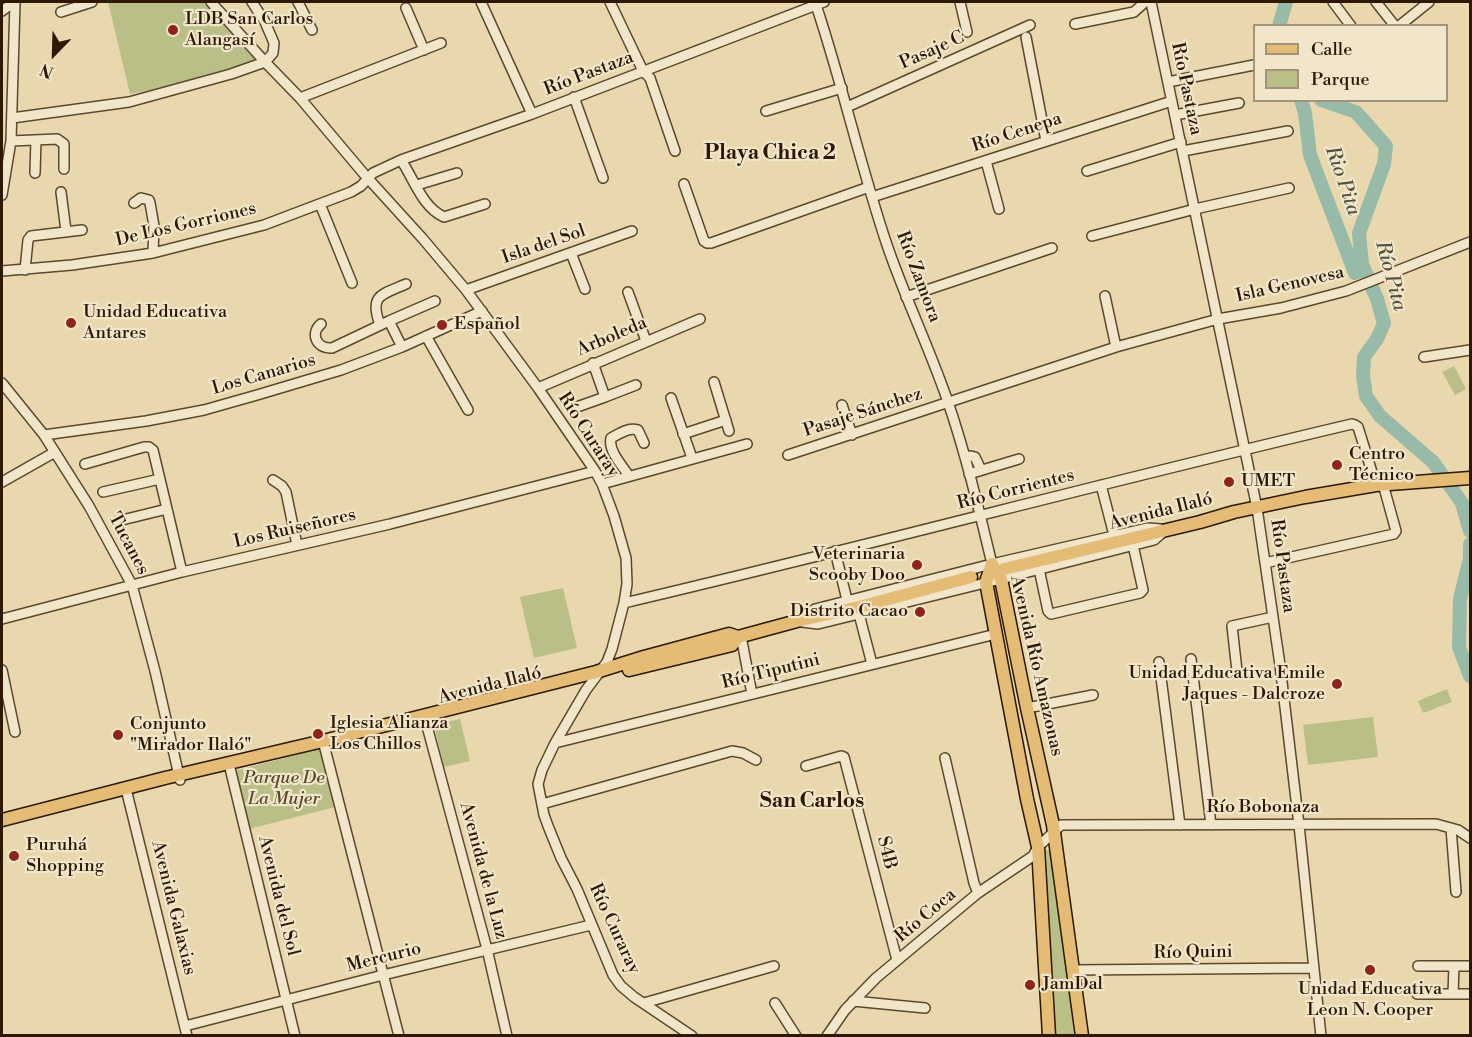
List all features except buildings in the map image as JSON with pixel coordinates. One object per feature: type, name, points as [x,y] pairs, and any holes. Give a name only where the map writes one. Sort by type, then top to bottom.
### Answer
[{"type":"main road","name":"Avenida Ilaló","points":[[999,571],[1305,497],[1380,484],[1464,478]]},
{"type":"main road","name":"Avenida Río Amazonas","points":[[1049,1035],[1038,847],[986,582],[999,571],[1054,831],[1082,1035]]},
{"type":"main road","name":"Avenida Ilaló","points":[[2,822],[598,675],[729,634],[739,636],[971,577]]},
{"type":"street","points":[[2,11],[14,2]]},
{"type":"street","points":[[2,195],[11,141],[14,2]]},
{"type":"street","points":[[61,12],[77,4],[92,2]]},
{"type":"street","name":"Río Curaray","points":[[211,2],[300,98],[466,290],[538,388],[602,484],[618,525],[626,558],[627,584],[624,603],[607,662],[586,690],[542,770],[539,780],[542,804],[561,858],[617,981],[626,991],[692,1035]]},
{"type":"street","points":[[12,118],[129,102],[231,74],[265,62],[273,53],[274,43],[265,22],[252,2]]},
{"type":"street","points":[[298,2],[312,30]]},
{"type":"street","points":[[481,2],[532,114]]},
{"type":"street","points":[[610,2],[643,71],[650,78],[675,151]]},
{"type":"street","points":[[960,2],[967,32]]},
{"type":"street","points":[[1075,24],[1134,12],[1145,2]]},
{"type":"street","name":"Río Pastaza","points":[[1151,2],[1257,507],[1280,666],[1321,1035]]},
{"type":"street","points":[[1333,2],[1350,24]]},
{"type":"street","points":[[1376,2],[1395,24]]},
{"type":"street","points":[[1400,24],[1429,2]]},
{"type":"street","name":"Río Pastaza","points":[[369,179],[373,174],[401,160],[532,114],[818,3]]},
{"type":"street","name":"Río Zamora","points":[[818,3],[888,246],[948,402],[980,516],[999,571]]},
{"type":"street","points":[[406,8],[424,50]]},
{"type":"street","name":"Pasaje C","points":[[848,107],[1030,25]]},
{"type":"street","points":[[1026,37],[1046,141]]},
{"type":"street","points":[[300,98],[441,44]]},
{"type":"street","points":[[1168,82],[1253,65]]},
{"type":"street","points":[[766,111],[842,88]]},
{"type":"street","points":[[574,97],[603,178]]},
{"type":"street","name":"Río Cenepa","points":[[684,184],[704,240],[711,243],[871,192],[986,161],[1172,101]]},
{"type":"street","points":[[1175,115],[1239,103]]},
{"type":"street","points":[[1087,171],[1182,147],[1288,131]]},
{"type":"street","points":[[11,141],[57,139],[62,141],[64,169]]},
{"type":"street","points":[[35,173],[36,140]]},
{"type":"street","points":[[401,160],[428,206],[444,218],[485,204]]},
{"type":"street","points":[[986,161],[999,208]]},
{"type":"street","points":[[417,185],[457,173]]},
{"type":"street","name":"De Los Gorriones","points":[[2,271],[72,266],[153,253],[264,225],[351,192],[369,179]]},
{"type":"street","points":[[1092,236],[1195,209],[1289,188]]},
{"type":"street","points":[[61,192],[66,231]]},
{"type":"street","points":[[134,203],[141,198],[149,200],[154,226],[153,253]]},
{"type":"street","points":[[320,204],[352,283]]},
{"type":"street","points":[[25,270],[28,240],[31,236],[82,230]]},
{"type":"street","name":"Isla del Sol","points":[[466,290],[632,231]]},
{"type":"street","name":"Isla Genovesa","points":[[1116,347],[1218,319],[1281,308],[1346,291],[1470,242]]},
{"type":"street","points":[[906,297],[1052,248]]},
{"type":"street","points":[[571,253],[585,290]]},
{"type":"street","points":[[402,347],[384,323],[375,306],[376,300],[381,296],[406,284]]},
{"type":"street","points":[[628,292],[646,341]]},
{"type":"street","points":[[1106,296],[1116,347]]},
{"type":"street","points":[[321,324],[316,333],[317,341],[320,346],[332,348],[435,301]]},
{"type":"street","name":"Los Canarios","points":[[44,435],[146,421],[204,410],[341,370],[402,347],[482,311]]},
{"type":"street","name":"Arboleda","points":[[538,388],[700,319]]},
{"type":"street","points":[[426,336],[468,410]]},
{"type":"street","name":"Pasaje Sánchez","points":[[788,454],[1116,347]]},
{"type":"street","points":[[1424,357],[1470,350]]},
{"type":"street","points":[[593,363],[605,397]]},
{"type":"street","points":[[714,382],[729,431]]},
{"type":"street","points":[[574,408],[636,385]]},
{"type":"street","name":"Tucanes","points":[[3,389],[44,435],[89,506],[132,585],[155,671],[179,778]]},
{"type":"street","points":[[671,398],[692,458]]},
{"type":"street","points":[[842,405],[852,435]]},
{"type":"street","points":[[683,434],[726,420]]},
{"type":"street","name":"Río Corrientes","points":[[624,603],[1246,449],[1355,425],[1380,484]]},
{"type":"street","points":[[629,476],[611,447],[611,438],[628,429],[634,429],[638,430],[644,443]]},
{"type":"street","points":[[602,484],[747,444]]},
{"type":"street","points":[[84,464],[147,447],[153,450],[182,572]]},
{"type":"street","points":[[2,482],[55,452]]},
{"type":"street","points":[[965,457],[975,457],[981,470]]},
{"type":"street","points":[[969,474],[1019,459]]},
{"type":"street","name":"Los Ruiseñores","points":[[2,619],[182,572],[387,524],[595,471]]},
{"type":"street","points":[[103,492],[160,479]]},
{"type":"street","points":[[273,480],[286,492],[297,545]]},
{"type":"street","points":[[1265,563],[1394,534],[1396,531],[1380,484]]},
{"type":"street","points":[[1101,485],[1114,536]]},
{"type":"street","points":[[118,521],[167,509]]},
{"type":"street","points":[[797,621],[815,609],[848,600],[999,571],[1148,528],[1166,529]]},
{"type":"street","points":[[999,571],[1039,568],[1154,540],[1166,529]]},
{"type":"street","points":[[1039,568],[1048,610],[1051,614],[1140,593],[1143,590],[1133,545]]},
{"type":"street","points":[[836,551],[848,600]]},
{"type":"street","points":[[797,621],[818,624],[986,582]]},
{"type":"street","points":[[859,614],[872,664]]},
{"type":"street","points":[[1237,671],[1232,626],[1273,617]]},
{"type":"street","name":"Río Tiputini","points":[[555,743],[996,634]]},
{"type":"street","points":[[739,636],[752,694]]},
{"type":"street","points":[[1191,659],[1211,825]]},
{"type":"street","points":[[1159,662],[1180,825]]},
{"type":"street","points":[[2,670],[15,732]]},
{"type":"street","points":[[1027,708],[1093,695]]},
{"type":"street","name":"Avenida de la Luz","points":[[425,718],[507,1035]]},
{"type":"street","points":[[324,743],[399,1035]]},
{"type":"street","points":[[542,804],[732,751],[743,753],[756,760]]},
{"type":"street","name":"S4B","points":[[806,766],[844,757],[897,960]]},
{"type":"street","points":[[945,758],[978,893]]},
{"type":"street","name":"Avenida del Sol","points":[[229,765],[295,1035]]},
{"type":"street","name":"Avenida Galaxias","points":[[127,790],[186,1031]]},
{"type":"street","name":"Río Bobonaza","points":[[1054,831],[1061,825],[1436,824],[1458,830],[1470,838]]},
{"type":"street","points":[[1451,828],[1456,892]]},
{"type":"street","name":"Río Coca","points":[[827,1035],[844,1010],[897,960],[978,893],[1033,856],[1038,847],[1054,831]]},
{"type":"street","name":"Mercurio","points":[[186,1031],[286,1000],[591,925]]},
{"type":"street","points":[[644,1003],[774,966]]},
{"type":"street","points":[[1418,966],[1470,966]]},
{"type":"street","points":[[1453,994],[1454,966]]},
{"type":"street","name":"Río Quini","points":[[1073,970],[1314,968]]},
{"type":"street","points":[[1417,994],[1470,994]]},
{"type":"street","points":[[853,1001],[925,1008]]},
{"type":"street","points":[[775,1003],[796,1035]]},
{"type":"green space","name":"LDB San Carlos Alangasí","points":[[108,2],[205,2],[257,59],[179,85],[130,94]]},
{"type":"green space","points":[[1454,366],[1466,389],[1455,395],[1442,372]]},
{"type":"green space","points":[[563,588],[577,648],[534,658],[520,597]]},
{"type":"green space","points":[[1447,689],[1452,702],[1423,713],[1418,701]]},
{"type":"green space","points":[[1373,717],[1378,757],[1308,765],[1303,725]]},
{"type":"green space","points":[[460,719],[470,761],[444,767],[434,725]]},
{"type":"green space","name":"Parque De La Mujer","points":[[320,749],[335,807],[249,829],[234,771]]},
{"type":"green space","points":[[1052,849],[1075,1035],[1056,1035],[1043,851]]},
{"type":"waterway","name":"Río Pita","points":[[1280,24],[1286,2]]},
{"type":"waterway","name":"Rio Pita","points":[[1302,102],[1310,155],[1355,273]]},
{"type":"waterway","name":"Río Pita","points":[[1327,102],[1356,112],[1386,146],[1384,164],[1359,233],[1362,264],[1377,299],[1384,323],[1377,339],[1364,357],[1363,375],[1366,396],[1380,416],[1433,462],[1462,503],[1470,531]]},
{"type":"waterway","name":"Río Pita","points":[[1470,544],[1470,559],[1460,599],[1459,647],[1470,676]]},
{"type":"place","name":"LDB San Carlos Alangasí","points":[[173,30]]},
{"type":"place","name":"Unidad Educativa Antares","points":[[71,323]]},
{"type":"place","name":"Español","points":[[442,325]]},
{"type":"place","name":"Centro Técnico","points":[[1337,465]]},
{"type":"place","name":"UMET","points":[[1229,482]]},
{"type":"place","name":"Veterinaria Scooby Doo","points":[[917,565]]},
{"type":"place","name":"Distrito Cacao","points":[[920,612]]},
{"type":"place","name":"Unidad Educativa Emile Jaques - Dalcroze","points":[[1337,684]]},
{"type":"place","name":"Iglesia Alianza Los Chillos","points":[[318,734]]},
{"type":"place","name":"Conjunto \"Mirador Ilaló\"","points":[[118,735]]},
{"type":"place","name":"Puruhá Shopping","points":[[14,856]]},
{"type":"place","name":"Unidad Educativa Leon N. Cooper","points":[[1370,970]]},
{"type":"place","name":"JamDal","points":[[1030,985]]},
{"type":"district","name":"Playa Chica 2","points":[[770,154]]},
{"type":"district","name":"San Carlos","points":[[812,802]]}]
